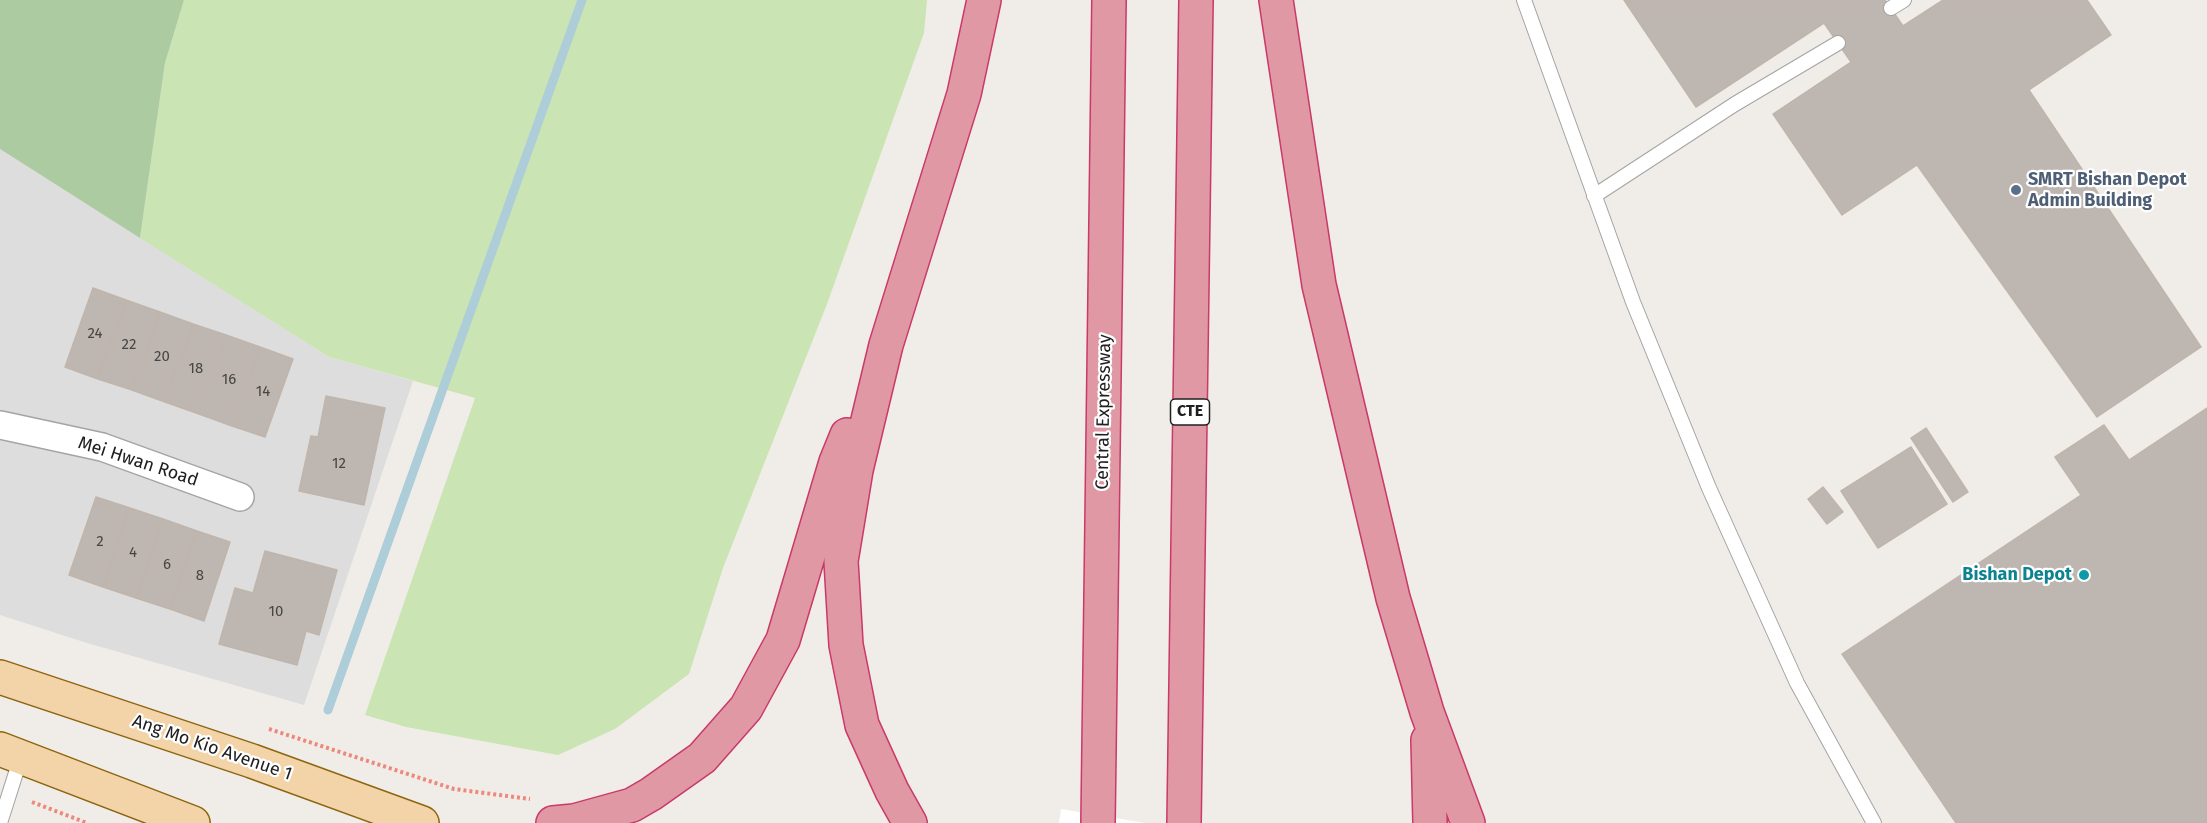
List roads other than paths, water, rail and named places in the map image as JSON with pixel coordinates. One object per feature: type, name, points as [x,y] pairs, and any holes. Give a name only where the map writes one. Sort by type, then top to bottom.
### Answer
[{"type":"highway","points":[[910,823],[892,791],[862,725],[846,645],[841,561],[856,470],[886,345],[964,94],[984,0]]},
{"type":"highway","name":"Central Expressway","points":[[1098,822],[1109,0]]},
{"type":"highway","name":"CTE","points":[[1184,823],[1196,0]]},
{"type":"highway","points":[[1276,0],[1318,285],[1393,598],[1427,712],[1468,823]]},
{"type":"highway","points":[[545,811],[574,821],[632,805],[702,758],[746,708],[783,640],[836,462],[886,345]]},
{"type":"highway","points":[[1427,712],[1430,823]]},
{"type":"main road","name":"Ang Mo Kio Avenue 1","points":[[0,677],[252,761],[422,823]]},
{"type":"main road","points":[[10,753],[193,823]]},
{"type":"street","name":"Mei Hwan Road","points":[[0,424],[102,447],[240,497]]},
{"type":"lane","points":[[1524,0],[1632,302],[1709,488],[1797,683],[1874,823]]},
{"type":"lane","points":[[1891,8],[1904,0]]},
{"type":"lane","points":[[1594,196],[1735,104],[1838,43]]},
{"type":"lane","points":[[0,823],[10,793],[10,753]]},
{"type":"waterway","points":[[328,710],[582,0]]},
{"type":"place","name":"SMRT Bishan Depot Admin Building","points":[[2016,190]]},
{"type":"place","name":"Bishan Depot","points":[[2084,575]]}]
